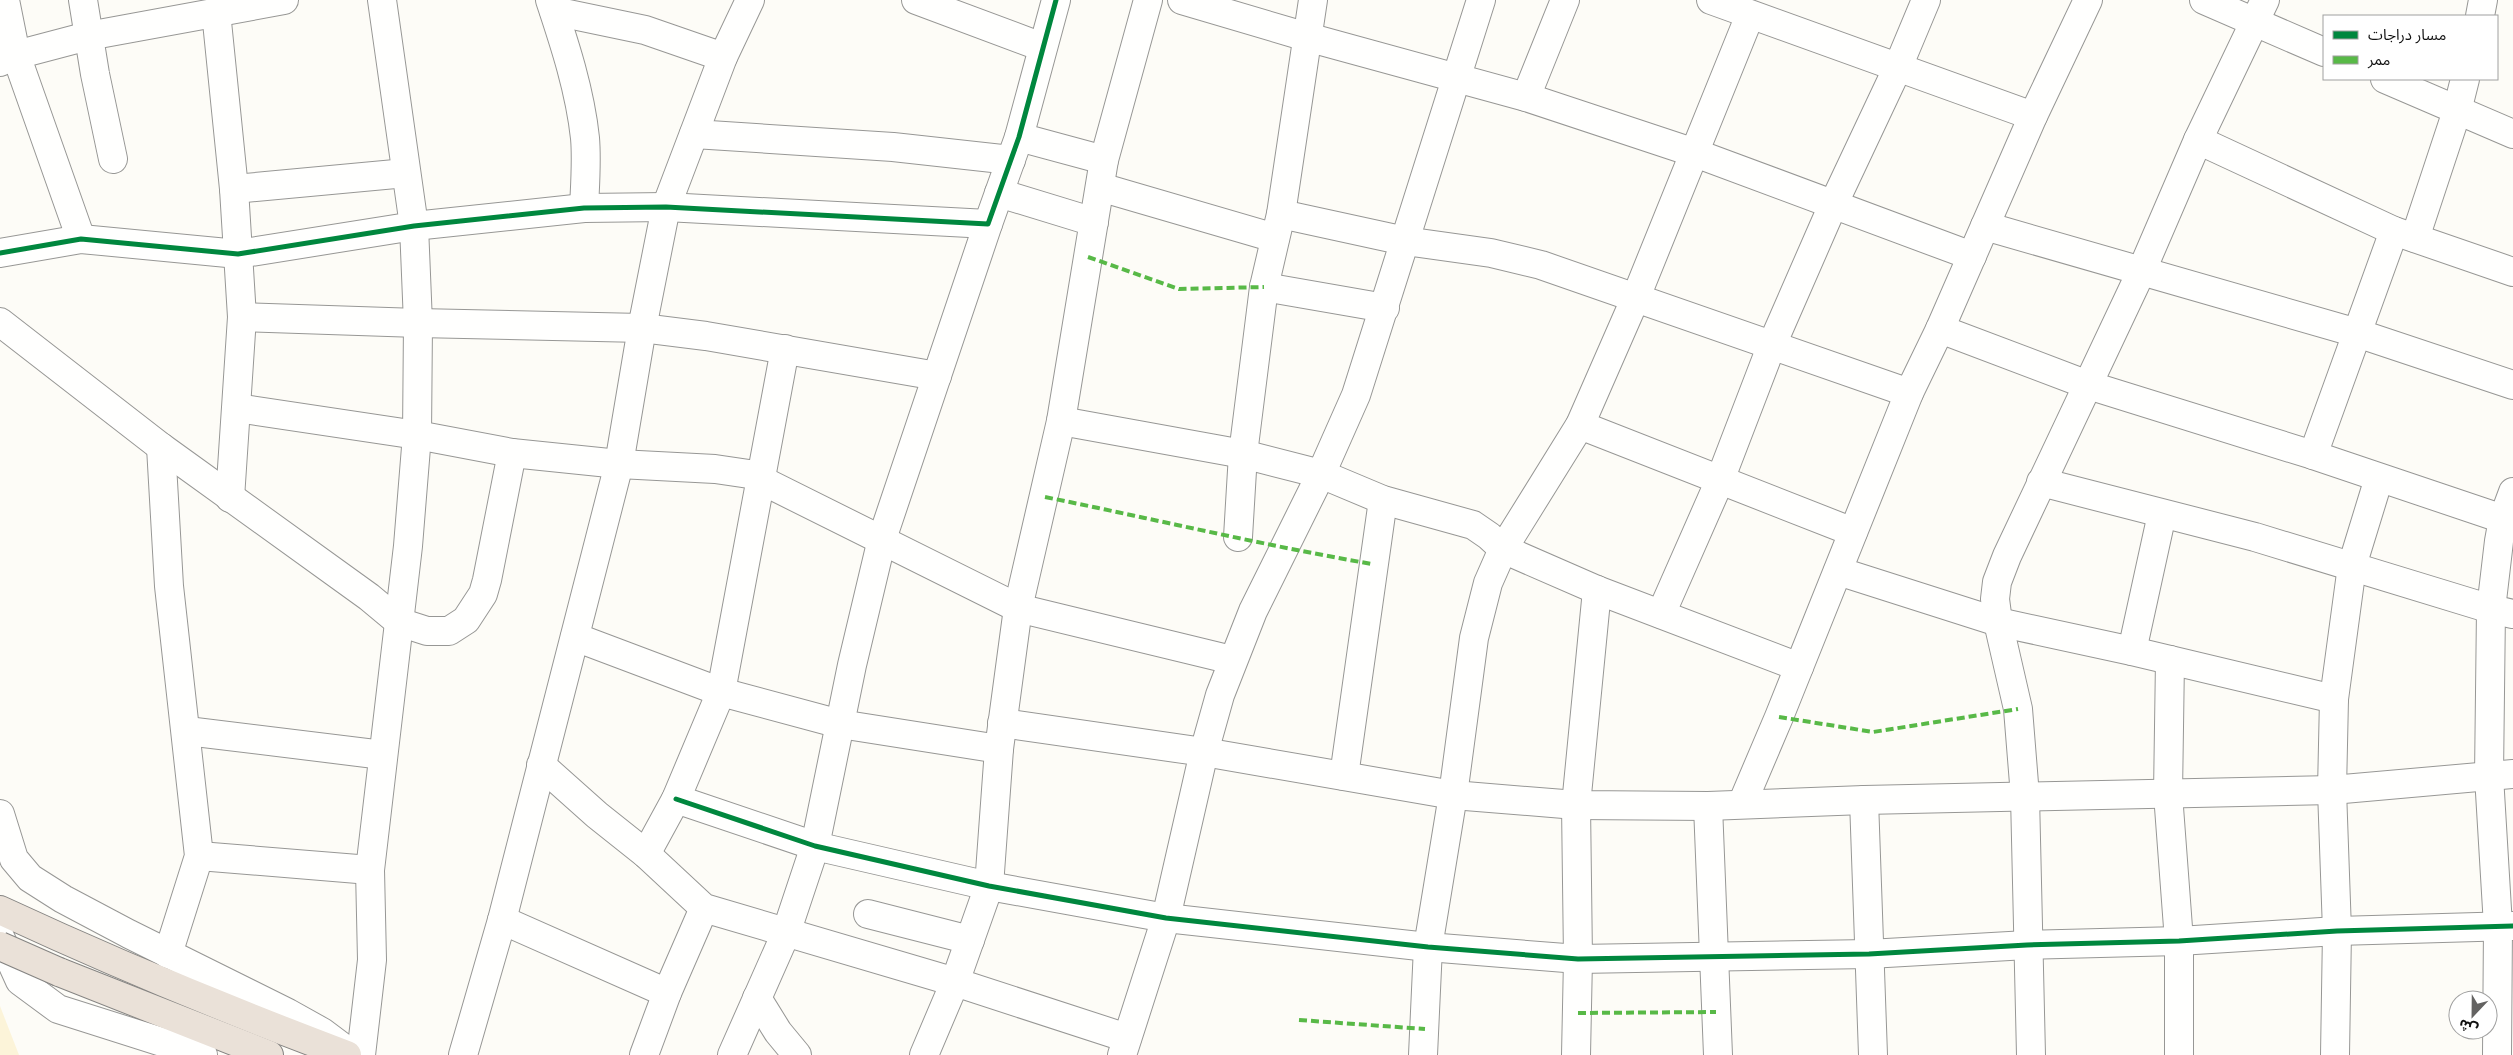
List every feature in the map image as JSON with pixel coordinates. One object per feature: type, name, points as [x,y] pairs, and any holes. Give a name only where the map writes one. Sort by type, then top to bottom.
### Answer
[{"type":"highway","points":[[0,910],[74,944],[274,1028],[347,1055]]},
{"type":"highway","points":[[0,946],[59,972],[268,1055]]},
{"type":"street","points":[[5,0],[8,59],[81,239]]},
{"type":"street","points":[[83,0],[88,36],[113,159]]},
{"type":"street","points":[[8,59],[88,36],[284,0]]},
{"type":"street","points":[[361,1055],[372,960],[370,870],[399,622],[417,436],[418,323],[414,226],[382,0]]},
{"type":"street","points":[[463,1055],[502,920],[619,464],[642,328],[666,207],[723,56],[750,0]]},
{"type":"street","points":[[916,0],[1042,47]]},
{"type":"street","points":[[732,1055],[786,933],[815,846],[866,602],[882,540],[1015,148],[1056,0]]},
{"type":"street","points":[[924,1055],[955,982],[989,886],[999,750],[1018,608],[1061,421],[1104,160],[1148,0]]},
{"type":"street","points":[[1182,0],[1307,37],[1526,96],[1695,153],[1972,256]]},
{"type":"street","points":[[1238,537],[1243,454],[1264,287],[1278,226],[1313,0]]},
{"type":"street","points":[[541,765],[597,815],[646,854],[704,908],[955,982],[1124,1046],[1166,918],[1204,752],[1232,660],[1253,611],[1321,474],[1356,395],[1458,78],[1481,0]]},
{"type":"street","points":[[1526,96],[1564,0]]},
{"type":"street","points":[[1711,0],[2033,116]]},
{"type":"street","points":[[1661,614],[1720,480],[1771,347],[1832,205],[1898,67],[1926,0]]},
{"type":"street","points":[[1742,804],[1909,393],[1940,329],[2033,116],[2088,0]]},
{"type":"street","points":[[2204,0],[2260,11],[2323,51]]},
{"type":"street","points":[[2480,15],[2483,0]]},
{"type":"street","points":[[552,6],[645,30],[723,56]]},
{"type":"street","points":[[552,6],[577,86],[582,117],[585,141],[584,208]]},
{"type":"street","points":[[2031,1055],[2025,796],[2018,709],[1998,622],[1995,599],[1997,582],[2041,482],[2142,270],[2198,140],[2260,11]]},
{"type":"street","points":[[216,12],[234,189],[242,317],[230,498]]},
{"type":"street","points":[[1423,1055],[1428,947],[1480,611],[1488,583],[1503,549],[1580,425],[1636,297],[1750,15]]},
{"type":"street","points":[[2387,80],[2513,134]]},
{"type":"street","points":[[2313,455],[2357,333],[2405,234],[2458,111],[2465,80]]},
{"type":"street","points":[[694,134],[893,147],[1015,148],[1104,160]]},
{"type":"street","points":[[2198,140],[2405,234],[2513,272]]},
{"type":"street","points":[[234,189],[406,173]]},
{"type":"street","points":[[1100,187],[1278,226],[1405,241],[1511,257],[1636,297],[1771,347],[1909,393]]},
{"type":"street","points":[[999,193],[1094,222]]},
{"type":"street","points":[[0,253],[81,239],[238,254],[414,226],[584,208],[666,207],[988,224]]},
{"type":"street","points":[[1985,226],[2357,333],[2513,385]]},
{"type":"street","points":[[1264,287],[1385,308]]},
{"type":"street","points":[[242,317],[642,328],[785,349],[937,376]]},
{"type":"street","points":[[0,322],[161,447],[399,622],[427,631],[449,631],[466,620],[475,608],[487,580],[512,453]]},
{"type":"street","points":[[1940,329],[2088,385],[2313,455],[2503,519]]},
{"type":"street","points":[[646,854],[676,798],[721,692],[785,349]]},
{"type":"street","points":[[237,408],[512,453],[619,464],[715,469],[749,474],[1018,608],[1232,660]]},
{"type":"street","points":[[1061,421],[1243,454],[1321,474],[1383,500],[1473,526],[1489,536],[1503,549],[1597,590],[1799,667]]},
{"type":"street","points":[[1580,425],[1853,532]]},
{"type":"street","points":[[161,447],[169,586],[187,731],[199,856],[168,954]]},
{"type":"street","points":[[2335,1055],[2337,931],[2332,790],[2334,699],[2352,566],[2379,478]]},
{"type":"street","points":[[2041,482],[2255,537],[2502,612]]},
{"type":"street","points":[[2497,1055],[2505,926],[2501,775],[2502,612],[2495,563],[2503,519],[2513,492]]},
{"type":"street","points":[[1344,776],[1383,500]]},
{"type":"street","points":[[2132,650],[2162,514]]},
{"type":"street","points":[[1838,571],[1998,622],[2132,650],[2334,699]]},
{"type":"street","points":[[1576,1055],[1578,959],[1576,806],[1597,590]]},
{"type":"street","points":[[575,637],[721,692],[840,724],[999,750]]},
{"type":"street","points":[[2170,660],[2168,794],[2178,941],[2180,1055]]},
{"type":"street","points":[[1002,723],[1204,752],[1453,795],[1576,806],[1708,806],[1864,800],[2332,790],[2501,775]]},
{"type":"street","points":[[187,731],[383,755]]},
{"type":"street","points":[[676,798],[815,846],[989,886],[1166,918],[1428,947],[1578,959],[1869,954],[2027,945],[2178,941],[2337,931],[2505,926]]},
{"type":"street","points":[[1864,800],[1873,1055]]},
{"type":"street","points":[[1708,806],[1718,1055]]},
{"type":"street","points":[[0,814],[14,859],[30,878],[63,899],[168,954],[288,1013],[322,1032],[354,1055]]},
{"type":"street","points":[[199,856],[370,870]]},
{"type":"street","points":[[644,1055],[667,993],[704,908]]},
{"type":"street","points":[[868,914],[970,940]]},
{"type":"street","points":[[502,920],[667,993]]},
{"type":"street","points":[[0,937],[20,981],[58,1010],[203,1055]]},
{"type":"street","points":[[757,998],[778,1032],[797,1055]]},
{"type":"sand","points":[[0,1006],[19,1055],[0,1055]]},
{"type":"marked path","points":[[1088,257],[1179,289],[1264,287]]},
{"type":"marked path","points":[[1045,497],[1372,564]]},
{"type":"marked path","points":[[1779,717],[1873,732],[2018,709]]},
{"type":"marked path","points":[[1578,1013],[1716,1012]]},
{"type":"marked path","points":[[1299,1020],[1425,1029]]},
{"type":"cycle path","points":[[0,253],[81,239],[238,254],[414,226],[584,208],[666,207],[988,224],[1019,137],[1056,0]]},
{"type":"cycle path","points":[[676,799],[815,846],[989,886],[1166,918],[1428,947],[1578,959],[1869,954],[2027,945],[2179,941],[2337,931],[2513,926]]}]
